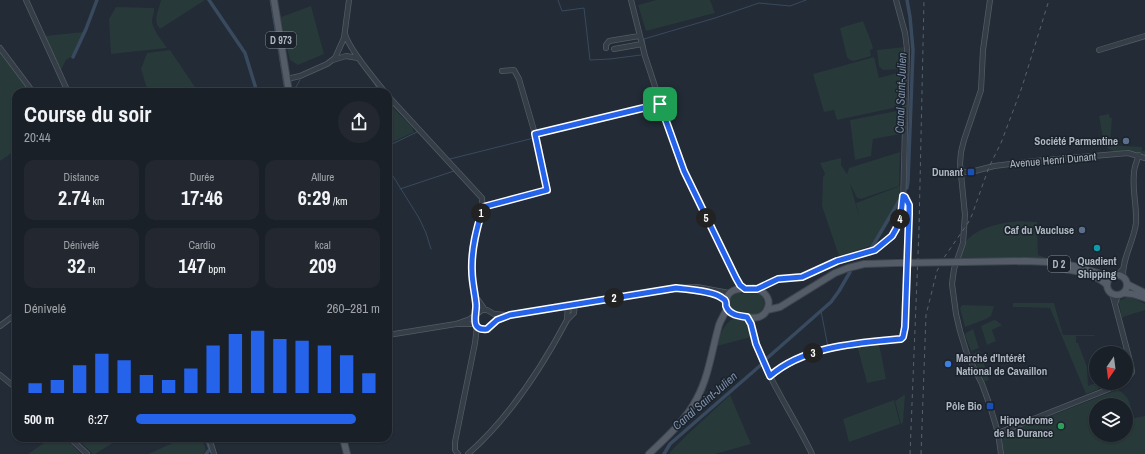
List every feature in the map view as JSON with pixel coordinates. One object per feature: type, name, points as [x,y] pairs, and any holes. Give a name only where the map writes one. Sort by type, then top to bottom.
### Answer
[{"type":"main road","name":"D 973","points":[[274,0],[288,88]]},
{"type":"main road","name":"D 2","points":[[767,310],[780,307],[835,273],[864,264],[1025,261],[1049,262],[1117,276]]},
{"type":"main road","name":"D 2","points":[[1005,262],[1078,272],[1100,279],[1107,285]]},
{"type":"main road","points":[[1145,293],[1127,284],[1117,276],[1108,282],[1107,285],[1109,290],[1118,294],[1134,294],[1145,298]]},
{"type":"main road","points":[[1118,294],[1127,288],[1127,284]]},
{"type":"main road","points":[[649,454],[687,414],[697,399],[719,328],[727,308],[726,301],[732,292],[745,289],[757,289],[766,295],[768,302],[767,310],[763,315],[757,318],[733,315],[725,320],[719,328]]},
{"type":"main road","name":"D 2","points":[[768,302],[779,304],[796,296]]},
{"type":"main road","points":[[727,308],[733,315]]},
{"type":"main road","points":[[344,442],[347,454]]},
{"type":"street","points":[[26,0],[66,88]]},
{"type":"street","points":[[333,60],[343,42],[349,0]]},
{"type":"street","points":[[631,0],[639,36],[660,104],[684,171],[736,278],[740,285],[745,289]]},
{"type":"street","points":[[757,289],[778,279],[802,277],[837,261],[875,250],[892,236],[896,229],[901,215],[903,196],[907,49],[905,33],[896,0]]},
{"type":"street","points":[[990,0],[981,90],[961,152],[961,172],[965,215],[963,243],[953,274],[952,284],[956,314],[964,343],[973,367],[982,384],[998,433],[1001,454]]},
{"type":"street","points":[[345,34],[347,40],[359,58],[382,88]]},
{"type":"street","points":[[606,48],[609,41],[639,36]]},
{"type":"street","points":[[1099,50],[1145,36]]},
{"type":"street","points":[[614,49],[642,44]]},
{"type":"street","points":[[0,48],[30,88]]},
{"type":"street","points":[[287,80],[346,56],[359,58]]},
{"type":"street","points":[[483,207],[547,190],[535,134],[519,79],[514,70],[502,71]]},
{"type":"street","points":[[392,100],[482,198],[483,207],[474,239],[472,259],[472,277],[475,295],[475,344],[457,433],[455,448],[457,453]]},
{"type":"street","points":[[535,134],[660,104]]},
{"type":"street","name":"Avenue Henri Dunant","points":[[961,172],[1035,161],[1128,153],[1145,158]]},
{"type":"street","points":[[1117,276],[1122,269],[1136,224],[1134,174],[1138,156]]},
{"type":"street","points":[[770,376],[786,364],[812,353],[849,345],[901,339],[903,337],[905,327],[909,205],[907,199],[903,196]]},
{"type":"street","points":[[456,324],[476,326],[484,329],[489,328],[499,319],[510,315],[676,288],[697,287],[732,292],[736,278]]},
{"type":"street","points":[[766,295],[767,288],[770,283]]},
{"type":"street","points":[[676,288],[697,290],[718,295],[726,301]]},
{"type":"street","points":[[1118,294],[1114,304],[1125,346]]},
{"type":"street","points":[[475,295],[485,310],[491,313],[510,315]]},
{"type":"street","points":[[468,454],[494,428],[516,402],[547,358],[567,320],[574,313],[575,304]]},
{"type":"street","points":[[567,320],[568,305]]},
{"type":"street","points":[[392,334],[456,324],[468,320],[480,311],[485,310]]},
{"type":"street","points":[[491,313],[493,323]]},
{"type":"street","points":[[0,326],[12,317]]},
{"type":"street","points":[[747,317],[753,328],[756,344],[770,376],[812,454]]},
{"type":"street","points":[[753,328],[757,318]]},
{"type":"street","points":[[475,344],[484,329]]},
{"type":"street","points":[[0,375],[12,385]]},
{"type":"street","points":[[998,433],[1105,390]]},
{"type":"street","points":[[74,442],[87,454]]},
{"type":"street","points":[[210,442],[214,454]]},
{"type":"shaded area","points":[[161,0],[205,0],[160,29],[156,19]]},
{"type":"shaded area","points":[[656,0],[710,0],[715,13],[646,31],[638,5]]},
{"type":"shaded area","points":[[311,6],[324,54],[298,65],[290,60],[281,17]]},
{"type":"shaded area","points":[[116,7],[154,8],[152,21],[153,25],[167,48],[111,54],[109,19]]},
{"type":"shaded area","points":[[863,21],[872,44],[873,49],[870,50],[871,56],[854,61],[850,60],[847,57],[840,28]]},
{"type":"shaded area","points":[[84,32],[73,56],[66,60],[60,72],[45,36]]},
{"type":"shaded area","points":[[905,47],[904,67],[900,69],[883,70],[879,66],[877,50]]},
{"type":"shaded area","points":[[170,50],[196,88],[147,88],[141,69],[147,53]]},
{"type":"shaded area","points":[[0,51],[28,88],[12,88],[12,153],[0,161]]},
{"type":"shaded area","points":[[874,57],[879,78],[897,73],[901,74],[900,104],[898,107],[837,120],[834,110],[824,112],[813,74]]},
{"type":"shaded area","points":[[392,107],[412,127],[414,132],[392,142]]},
{"type":"shaded area","points":[[902,110],[901,134],[873,139],[871,156],[855,160],[850,120]]},
{"type":"shaded area","points":[[1109,114],[1110,118],[1112,118],[1110,145],[1142,147],[1142,151],[1145,151],[1145,155],[1125,150],[1119,152],[1110,150],[1104,144],[1099,116]]},
{"type":"shaded area","points":[[900,152],[899,186],[861,199],[857,198],[850,184],[860,219],[856,203],[900,186],[899,199],[871,246],[839,256],[822,206],[823,177],[825,174],[820,163],[841,158],[841,165],[847,174],[849,168]]},
{"type":"shaded area","points":[[1018,221],[1037,222],[1038,255],[1047,258],[960,259],[965,243],[979,231],[992,226]]},
{"type":"shaded area","points":[[754,291],[763,298],[764,301],[763,307],[758,313],[738,313],[731,308],[729,301],[737,292],[743,294]]},
{"type":"shaded area","points":[[1127,297],[1133,298],[1145,304],[1145,310],[1123,317],[1122,319],[1119,301]]},
{"type":"shaded area","points":[[1013,303],[1054,303],[1063,335],[1095,335],[1076,336],[1076,343],[1078,343],[1087,367],[1089,390],[1096,390],[1086,394],[1050,308],[1013,307]]},
{"type":"shaded area","points":[[962,305],[994,306],[991,316],[965,327],[960,308]]},
{"type":"shaded area","points":[[734,318],[745,320],[751,337],[717,346],[727,323]]},
{"type":"shaded area","points":[[994,320],[1002,325],[992,330],[996,341],[987,345],[981,326]]},
{"type":"shaded area","points":[[973,329],[979,348],[971,351],[965,335]]},
{"type":"shaded area","points":[[879,344],[886,379],[867,383],[857,345]]},
{"type":"shaded area","points":[[980,351],[989,380],[984,382],[972,354]]},
{"type":"shaded area","name":"Hippodrome de la Durance","points":[[1117,390],[1127,398],[1096,398]]},
{"type":"shaded area","points":[[730,395],[751,444],[715,454],[670,454],[670,452],[688,434]]},
{"type":"shaded area","points":[[904,395],[903,423],[901,424],[895,401]]},
{"type":"shaded area","points":[[894,400],[900,424],[849,442],[843,419]]},
{"type":"shaded area","name":"Hippodrome de la Durance","points":[[1089,401],[1089,442],[1133,442],[1133,415],[1134,418],[1145,416],[1145,454],[1004,454],[1002,440],[1006,433]]},
{"type":"shaded area","points":[[45,442],[69,442],[81,454],[28,454]]},
{"type":"shaded area","points":[[114,442],[95,454],[93,454],[82,443]]},
{"type":"shaded area","points":[[175,442],[203,442],[206,450],[203,454],[148,454]]},
{"type":"waterway","points":[[73,57],[97,0]]},
{"type":"waterway","points":[[209,0],[245,53],[256,88]]},
{"type":"waterway","points":[[270,0],[284,88]]},
{"type":"waterway","points":[[558,0],[562,11],[584,8],[590,60],[641,55]]},
{"type":"waterway","points":[[646,51],[644,39],[759,3],[790,6],[806,0]]},
{"type":"waterway","name":"Canal Saint-Julien","points":[[907,0],[913,50],[907,188]]},
{"type":"waterway","points":[[369,76],[377,88]]},
{"type":"waterway","points":[[295,88],[300,80]]},
{"type":"waterway","points":[[392,104],[453,169]]},
{"type":"waterway","points":[[392,144],[417,132]]},
{"type":"waterway","points":[[450,159],[534,138]]},
{"type":"waterway","points":[[536,149],[540,168]]},
{"type":"waterway","points":[[400,189],[454,171]]},
{"type":"waterway","points":[[392,174],[419,218],[431,249]]},
{"type":"waterway","points":[[470,188],[476,195]]},
{"type":"waterway","name":"Canal Saint-Julien","points":[[872,247],[899,201]]},
{"type":"waterway","name":"Canal Saint-Julien","points":[[765,360],[831,302],[850,272]]},
{"type":"waterway","points":[[821,311],[828,347]]},
{"type":"waterway","name":"Canal Saint-Julien","points":[[664,454],[670,444],[762,364]]},
{"type":"waterway","points":[[206,454],[210,449],[207,442]]},
{"type":"railway","points":[[910,454],[919,229],[924,0]]},
{"type":"railway","points":[[921,454],[926,315],[937,271],[943,259],[972,215],[989,167],[1001,143],[1022,87],[1049,0]]},
{"type":"place","name":"Société Parmentine","points":[[1126,141]]},
{"type":"place","name":"Dunant","points":[[971,172]]},
{"type":"place","name":"Caf du Vaucluse","points":[[1082,230]]},
{"type":"place","name":"Quadient Shipping","points":[[1097,248]]},
{"type":"place","name":"Marché d'Intérêt National de Cavaillon","points":[[948,364]]},
{"type":"place","name":"Pôle Bio","points":[[990,406]]},
{"type":"place","name":"Hippodrome de la Durance","points":[[1061,426]]},
{"type":"route","points":[[660,104],[680,162],[736,278],[740,285],[745,289],[757,289],[778,279],[802,277],[837,261],[859,256],[875,250],[892,236],[896,229],[903,206],[903,196],[905,197],[909,205],[909,214],[904,336],[901,339],[849,345],[812,353],[786,364],[770,376],[761,358],[754,338],[753,328],[747,317],[733,315],[730,313],[726,305],[726,301],[721,296],[697,290],[676,288],[510,315],[497,320],[487,329],[479,328],[474,321],[476,310],[472,277],[474,239],[477,227],[483,207],[547,190],[535,134],[660,104]]}]
